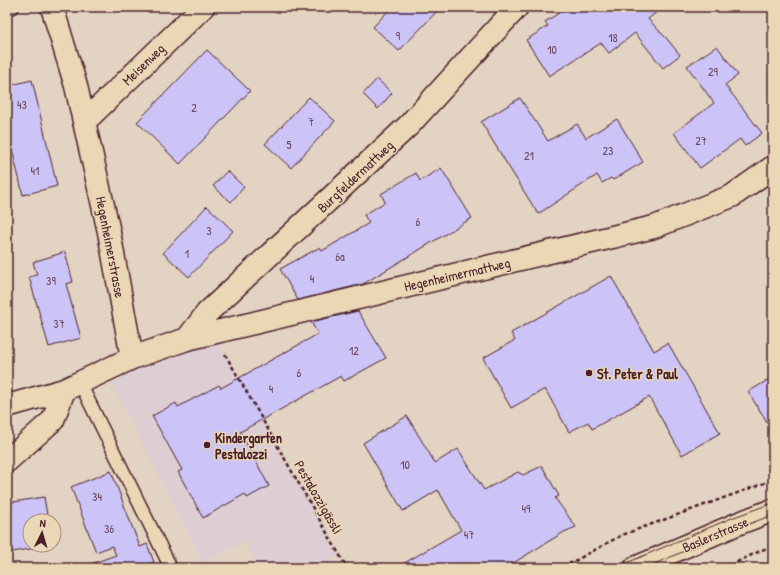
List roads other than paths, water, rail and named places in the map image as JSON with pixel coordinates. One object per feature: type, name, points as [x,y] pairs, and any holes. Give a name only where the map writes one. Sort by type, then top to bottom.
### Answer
[{"type":"street","name":"Hegenheimerstrasse","points":[[52,7],[76,86],[109,232],[132,358]]},
{"type":"street","name":"Meisenweg","points":[[84,122],[203,7]]},
{"type":"street","name":"Burgfeldermattweg","points":[[187,339],[207,313],[408,126],[517,7]]},
{"type":"street","name":"Hegenheimermattweg","points":[[132,358],[187,339],[654,227],[732,196],[773,167]]},
{"type":"street","points":[[7,406],[72,387],[132,358]]},
{"type":"street","points":[[7,461],[53,420],[72,387]]},
{"type":"street","name":"Baslerstrasse","points":[[634,568],[773,510]]},
{"type":"lane","points":[[7,9],[13,7]]},
{"type":"lane","points":[[72,387],[171,568]]},
{"type":"tram line","points":[[615,568],[734,517],[773,503]]},
{"type":"tram line","points":[[645,568],[738,528],[773,515]]},
{"type":"place","name":"St. Peter & Paul","points":[[589,373]]},
{"type":"place","name":"Kindergarten Pestalozzi","points":[[207,445]]}]
